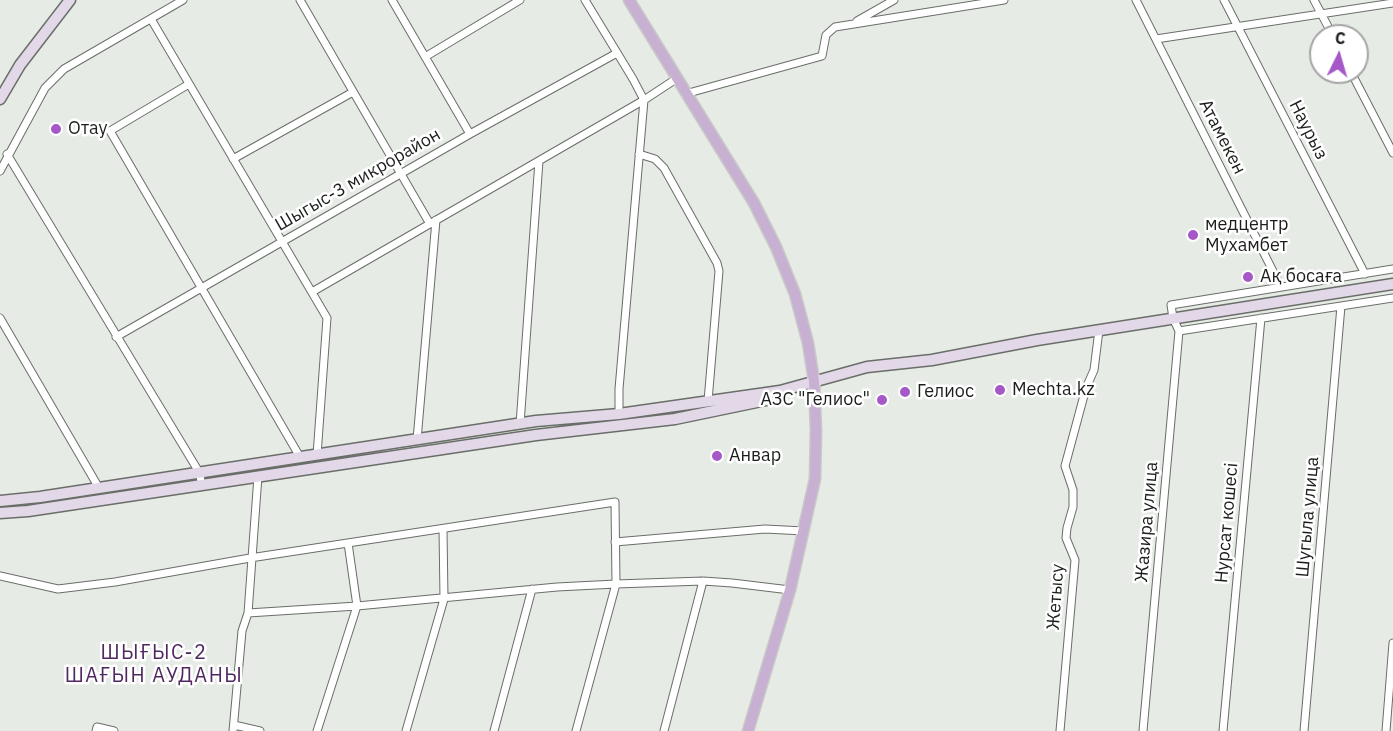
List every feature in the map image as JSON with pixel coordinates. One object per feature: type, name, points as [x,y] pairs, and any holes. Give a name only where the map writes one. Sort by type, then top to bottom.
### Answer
[{"type":"main road","points":[[0,85],[12,64],[61,0]]},
{"type":"main road","points":[[0,99],[20,65],[70,0]]},
{"type":"main road","points":[[629,0],[754,203],[776,247],[795,294],[814,385],[815,479],[790,590],[748,731]]},
{"type":"main road","points":[[0,513],[28,511],[536,435],[675,419],[814,385],[867,367],[932,360],[1099,330],[1393,284]]},
{"type":"main road","points":[[0,501],[536,421],[619,414],[814,385]]},
{"type":"main road","points":[[536,421],[536,435]]},
{"type":"street","points":[[0,171],[7,154],[45,88],[64,69],[183,0]]},
{"type":"street","points":[[300,0],[400,174],[433,222],[417,440]]},
{"type":"street","points":[[392,0],[470,134]]},
{"type":"street","points":[[425,57],[520,0]]},
{"type":"street","points":[[585,0],[644,100],[619,389],[619,414]]},
{"type":"street","points":[[851,24],[894,0]]},
{"type":"street","points":[[685,94],[822,56],[824,40],[830,30],[835,27],[985,1],[1004,0]]},
{"type":"street","name":"Атамекен","points":[[1136,0],[1281,287]]},
{"type":"street","name":"Наурыз","points":[[1224,0],[1365,274]]},
{"type":"street","points":[[1314,0],[1326,24]]},
{"type":"street","points":[[1156,39],[1393,3]]},
{"type":"street","points":[[151,19],[327,318],[317,455]]},
{"type":"street","name":"Шыгыс-3 микрорайон","points":[[116,337],[616,52]]},
{"type":"street","points":[[312,292],[644,100],[676,79]]},
{"type":"street","points":[[189,84],[110,131],[300,458]]},
{"type":"street","points":[[1357,84],[1393,153]]},
{"type":"street","points":[[233,159],[353,92]]},
{"type":"street","points":[[7,154],[199,472],[202,485]]},
{"type":"street","points":[[639,154],[655,159],[664,168],[717,263],[719,271],[708,401]]},
{"type":"street","points":[[520,424],[539,161]]},
{"type":"street","points":[[1173,318],[1171,305],[1393,269]]},
{"type":"street","points":[[1179,331],[1393,298]]},
{"type":"street","name":"Шугыла улица","points":[[1304,731],[1341,306]]},
{"type":"street","points":[[0,318],[99,488]]},
{"type":"street","name":"Жазира улица","points":[[1143,731],[1179,331],[1173,318]]},
{"type":"street","name":"Нурсат кошесi","points":[[1223,731],[1261,318]]},
{"type":"street","name":"Жетысу","points":[[1060,731],[1075,560],[1066,538],[1073,507],[1072,490],[1065,466],[1086,388],[1094,370],[1099,330]]},
{"type":"street","points":[[258,476],[250,558],[248,613],[242,631],[233,728],[260,731]]},
{"type":"street","points":[[0,576],[58,589],[115,582],[250,558],[615,502],[616,584],[576,731]]},
{"type":"street","points":[[406,731],[444,599],[444,529]]},
{"type":"street","points":[[615,542],[765,529],[804,531]]},
{"type":"street","points":[[317,731],[357,606],[348,543]]},
{"type":"street","points":[[248,613],[616,584],[703,581],[790,590]]},
{"type":"street","points":[[664,731],[703,581]]},
{"type":"street","points":[[494,731],[532,590]]},
{"type":"street","points":[[1386,731],[1393,643]]},
{"type":"street","points":[[96,731],[97,728],[114,731]]},
{"type":"place","name":"Отау","points":[[56,129]]},
{"type":"place","name":"медцентр Мухамбет","points":[[1193,235]]},
{"type":"place","name":"Ақ босаға","points":[[1248,277]]},
{"type":"place","name":"Mechta.kz","points":[[1000,390]]},
{"type":"place","name":"Гелиос","points":[[905,392]]},
{"type":"place","name":"АЗС \"Гелиос\"","points":[[882,400]]},
{"type":"place","name":"Анвар","points":[[717,456]]},
{"type":"district","name":"ШЫҒЫС-2 ШАҒЫН АУДАНЫ","points":[[154,664]]}]
